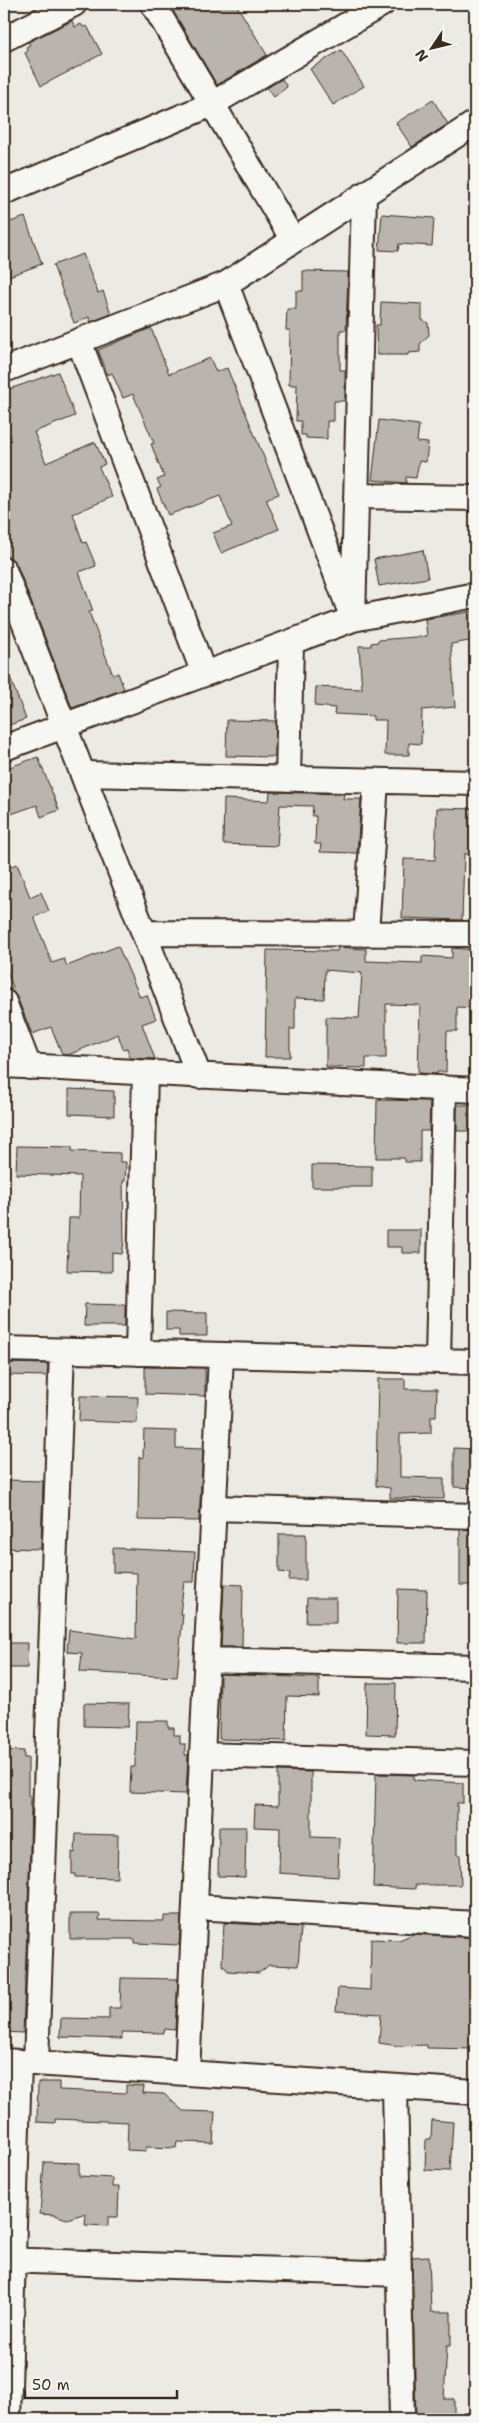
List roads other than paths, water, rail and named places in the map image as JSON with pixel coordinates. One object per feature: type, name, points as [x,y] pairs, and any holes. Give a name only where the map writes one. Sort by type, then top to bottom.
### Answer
[{"type":"street","points":[[4,39],[74,4]]},
{"type":"street","points":[[153,4],[293,240]]},
{"type":"street","points":[[4,192],[212,104],[382,4]]},
{"type":"street","points":[[4,370],[226,284],[475,123]]},
{"type":"street","points":[[354,619],[364,194]]},
{"type":"street","points":[[226,284],[354,619]]},
{"type":"street","points":[[79,341],[204,674]]},
{"type":"street","points":[[356,496],[475,498]]},
{"type":"street","points":[[4,570],[199,1076]]},
{"type":"street","points":[[4,748],[354,619],[475,595]]},
{"type":"street","points":[[288,779],[291,642]]},
{"type":"street","points":[[83,774],[475,783]]},
{"type":"street","points":[[366,934],[376,781]]},
{"type":"street","points":[[144,933],[475,934]]},
{"type":"street","points":[[4,1002],[29,1066]]},
{"type":"street","points":[[4,1065],[475,1090]]},
{"type":"street","points":[[138,1353],[145,1073]]},
{"type":"street","points":[[438,1361],[444,1088]]},
{"type":"street","points":[[4,1349],[475,1362]]},
{"type":"street","points":[[8,2419],[9,2261],[62,1351]]},
{"type":"street","points":[[188,2073],[221,1355]]},
{"type":"street","points":[[214,1508],[475,1516]]},
{"type":"street","points":[[207,1660],[475,1667]]},
{"type":"street","points":[[203,1755],[475,1763]]},
{"type":"street","points":[[195,1908],[475,1924]]},
{"type":"street","points":[[20,2062],[475,2092]]},
{"type":"street","points":[[395,2087],[402,2419]]},
{"type":"street","points":[[9,2261],[399,2274]]}]
